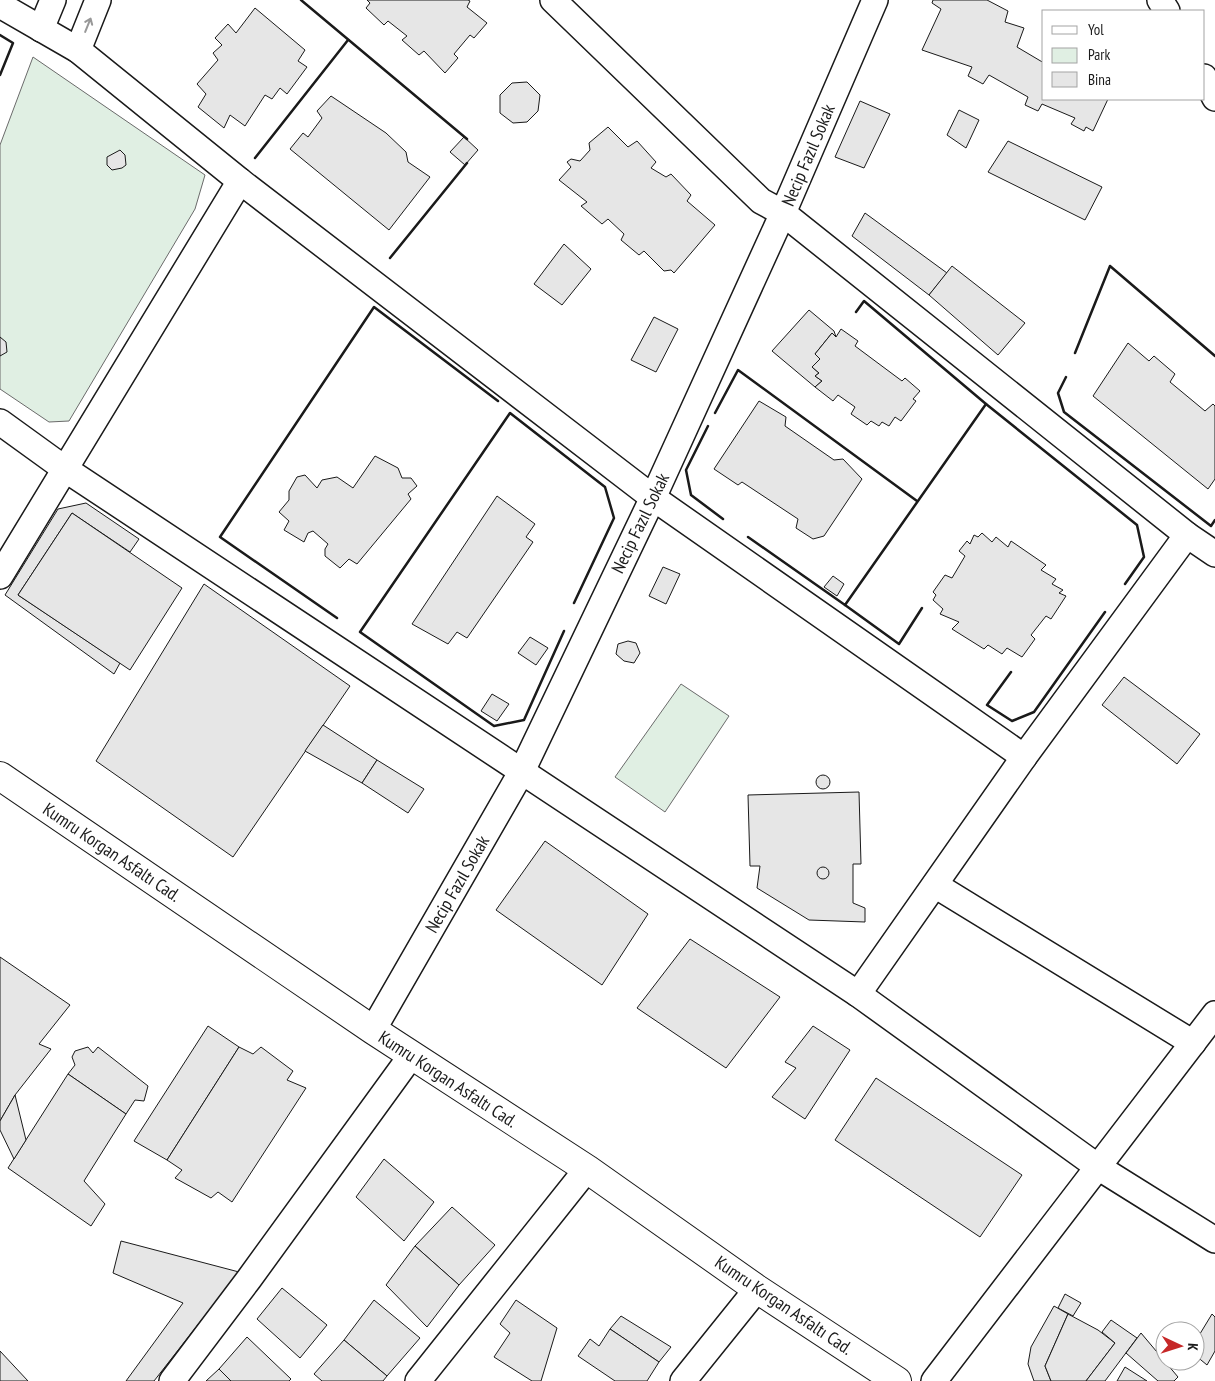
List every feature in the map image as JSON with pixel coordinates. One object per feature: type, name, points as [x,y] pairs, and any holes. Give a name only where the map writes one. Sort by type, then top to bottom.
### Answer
[{"type":"main road","name":"Kumru Korgan Asfaltı Cad.","points":[[0,776],[410,1056],[587,1169],[757,1289],[897,1381]]},
{"type":"street","points":[[42,29],[53,0]]},
{"type":"street","points":[[78,50],[98,0]]},
{"type":"street","points":[[553,0],[761,201],[782,213],[1187,535],[1215,554]]},
{"type":"street","name":"Necip Fazıl Sokak","points":[[373,1030],[522,771],[658,487],[782,213],[875,0]]},
{"type":"street","points":[[0,5],[78,50],[240,181],[652,497],[1024,757]]},
{"type":"street","points":[[1205,79],[1215,98]]},
{"type":"street","points":[[0,576],[240,181]]},
{"type":"street","points":[[0,422],[65,469],[858,994],[1098,1166],[1215,1240]]},
{"type":"street","points":[[858,994],[1024,757],[1187,535]]},
{"type":"street","points":[[935,885],[1193,1043]]},
{"type":"street","points":[[934,1381],[1215,1014]]},
{"type":"street","points":[[172,1381],[250,1279],[410,1056]]},
{"type":"street","points":[[418,1381],[587,1169]]},
{"type":"street","points":[[683,1381],[757,1289]]},
{"type":"green space","points":[[33,57],[205,175],[195,209],[69,421],[49,422],[0,389],[0,145]]},
{"type":"green space","points":[[681,684],[729,716],[665,812],[615,777]]},
{"type":"building","points":[[367,0],[468,0],[470,1],[467,7],[487,23],[474,38],[470,35],[454,54],[458,58],[445,73],[424,51],[419,55],[402,40],[407,36],[388,21],[384,25],[366,8],[370,3]]},
{"type":"building","points":[[933,0],[987,0],[1008,11],[1005,22],[1024,28],[1017,47],[1042,62],[1042,100],[1108,100],[1093,131],[1086,127],[1084,131],[1071,124],[1075,118],[1042,104],[1038,111],[1025,105],[1028,97],[989,75],[983,84],[968,76],[972,67],[922,50],[941,9],[932,3]]},
{"type":"building","points":[[255,8],[305,50],[298,61],[307,67],[287,94],[280,88],[272,99],[265,95],[245,126],[230,115],[224,128],[198,107],[206,94],[197,84],[218,60],[213,53],[222,45],[215,38],[228,24],[236,33]]},
{"type":"building","points":[[527,82],[540,95],[538,111],[527,122],[513,123],[500,113],[500,95],[512,83]]},
{"type":"building","points":[[331,96],[386,133],[406,152],[408,162],[430,177],[389,230],[290,149],[303,133],[308,137],[322,118],[317,111]]},
{"type":"building","points":[[860,101],[890,114],[864,168],[835,157]]},
{"type":"building","points":[[959,110],[979,120],[966,148],[947,135]]},
{"type":"building","points":[[608,127],[628,147],[637,141],[656,162],[651,168],[666,177],[671,174],[691,195],[687,201],[715,225],[674,273],[671,270],[664,271],[644,251],[639,255],[621,240],[624,234],[608,219],[602,224],[581,206],[587,202],[559,180],[571,167],[567,162],[571,159],[580,161],[590,150],[589,143]]},
{"type":"building","points":[[464,137],[478,150],[465,165],[450,152]]},
{"type":"building","points":[[1008,141],[1102,187],[1085,220],[988,172]]},
{"type":"building","points":[[120,150],[125,155],[126,165],[112,170],[107,165],[107,157]]},
{"type":"building","points":[[865,213],[947,273],[929,295],[852,236]]},
{"type":"building","points":[[564,244],[591,269],[562,305],[534,284]]},
{"type":"building","points":[[952,266],[1025,323],[998,355],[929,295]]},
{"type":"building","points":[[809,310],[834,331],[836,337],[832,333],[815,354],[820,359],[812,367],[819,373],[815,376],[822,381],[815,387],[772,351]]},
{"type":"building","points":[[654,317],[678,329],[656,372],[631,360]]},
{"type":"building","points":[[841,329],[858,341],[855,346],[902,381],[905,378],[920,391],[913,399],[916,401],[901,421],[895,417],[889,426],[882,422],[879,426],[871,421],[867,425],[851,414],[855,407],[838,395],[833,401],[815,387],[822,381],[815,376],[819,373],[812,367],[820,359],[815,354],[832,333],[836,337]]},
{"type":"building","points":[[0,337],[6,342],[7,352],[0,356]]},
{"type":"building","points":[[1128,343],[1149,361],[1154,356],[1175,374],[1170,382],[1205,411],[1213,404],[1215,406],[1215,479],[1208,489],[1093,396]]},
{"type":"building","points":[[759,401],[786,417],[785,426],[834,460],[843,459],[862,479],[824,536],[813,539],[796,528],[798,519],[742,482],[738,485],[714,469]]},
{"type":"building","points":[[375,456],[398,468],[402,478],[411,478],[417,486],[408,494],[411,499],[357,564],[349,559],[340,568],[325,556],[325,549],[328,544],[313,531],[308,533],[304,542],[284,530],[289,521],[279,512],[289,500],[289,491],[297,477],[305,475],[317,488],[322,480],[337,477],[353,488]]},
{"type":"building","points":[[497,496],[535,524],[526,537],[533,542],[467,638],[457,632],[448,644],[412,624]]},
{"type":"building","points":[[86,503],[139,539],[130,552],[72,513],[18,595],[120,663],[114,674],[5,595],[58,509]]},
{"type":"building","points":[[72,513],[182,588],[130,670],[18,595]]},
{"type":"building","points":[[982,533],[992,542],[996,537],[1008,547],[1011,541],[1046,565],[1041,570],[1056,579],[1052,584],[1063,590],[1059,593],[1066,596],[1051,619],[1046,616],[1031,635],[1035,639],[1022,657],[1007,648],[1002,654],[988,645],[984,649],[952,629],[959,622],[940,614],[943,609],[933,600],[936,595],[933,592],[945,575],[952,578],[965,556],[959,551],[967,541],[970,544],[974,535],[978,537]]},
{"type":"building","points":[[663,567],[680,574],[666,604],[649,596]]},
{"type":"building","points":[[833,576],[844,584],[837,596],[824,587]]},
{"type":"building","points":[[204,584],[350,686],[233,857],[96,761]]},
{"type":"building","points":[[530,637],[548,648],[536,665],[518,653]]},
{"type":"building","points":[[628,641],[636,643],[640,653],[634,663],[624,661],[616,654],[618,644]]},
{"type":"building","points":[[1124,677],[1200,734],[1177,764],[1102,705]]},
{"type":"building","points":[[492,694],[509,704],[497,721],[481,711]]},
{"type":"building","points":[[323,725],[377,760],[362,783],[305,751]]},
{"type":"building","points":[[377,760],[424,789],[408,813],[362,783]]},
{"type":"building","points":[[820,775],[826,775],[830,782],[826,789],[820,789],[816,785],[816,779]]},
{"type":"building","points":[[859,792],[861,864],[853,864],[853,903],[865,908],[865,922],[809,920],[757,888],[760,866],[750,866],[748,795]]},
{"type":"building","points":[[545,841],[648,914],[602,985],[496,910]]},
{"type":"building","points":[[821,867],[825,867],[829,873],[825,879],[821,879],[817,875],[817,871]]},
{"type":"building","points":[[690,939],[780,997],[726,1068],[637,1008]]},
{"type":"building","points":[[0,957],[70,1005],[39,1044],[51,1049],[15,1095],[0,1121]]},
{"type":"building","points":[[208,1026],[239,1047],[167,1160],[134,1141]]},
{"type":"building","points":[[813,1026],[850,1050],[805,1119],[772,1097],[796,1068],[785,1062]]},
{"type":"building","points":[[88,1047],[93,1053],[98,1047],[148,1086],[144,1101],[135,1100],[126,1114],[68,1074],[75,1065],[72,1057],[75,1051]]},
{"type":"building","points":[[239,1047],[253,1054],[261,1047],[293,1071],[287,1080],[306,1088],[232,1202],[218,1192],[211,1198],[175,1178],[182,1170],[167,1160]]},
{"type":"building","points":[[68,1074],[126,1114],[84,1181],[105,1204],[91,1226],[8,1168]]},
{"type":"building","points":[[876,1078],[1022,1175],[980,1237],[835,1140]]},
{"type":"building","points":[[15,1095],[26,1140],[14,1159],[0,1130],[0,1121]]},
{"type":"building","points":[[384,1159],[434,1202],[404,1241],[356,1197]]},
{"type":"building","points":[[452,1207],[495,1245],[459,1285],[415,1246]]},
{"type":"building","points":[[121,1241],[239,1272],[154,1381],[126,1381],[183,1303],[113,1273]]},
{"type":"building","points":[[415,1246],[459,1285],[427,1327],[386,1285]]},
{"type":"building","points":[[282,1288],[327,1325],[300,1358],[257,1319]]},
{"type":"building","points":[[1065,1294],[1081,1303],[1073,1316],[1058,1308]]},
{"type":"building","points":[[374,1300],[420,1338],[387,1376],[344,1340]]},
{"type":"building","points":[[516,1300],[557,1328],[541,1381],[532,1381],[494,1357],[510,1333],[500,1324]]},
{"type":"building","points":[[1054,1306],[1068,1314],[1045,1366],[1051,1381],[1034,1381],[1028,1364],[1031,1347]]},
{"type":"building","points":[[1068,1314],[1098,1330],[1115,1343],[1086,1381],[1051,1381],[1045,1366]]},
{"type":"building","points":[[1212,1314],[1215,1317],[1215,1351],[1207,1365],[1205,1363],[1205,1326]]},
{"type":"building","points":[[621,1316],[671,1347],[659,1362],[610,1329]]},
{"type":"building","points":[[1111,1320],[1137,1338],[1105,1381],[1086,1381],[1115,1343],[1102,1332]]},
{"type":"building","points":[[610,1329],[659,1362],[647,1381],[615,1381],[578,1356],[590,1339],[599,1346]]},
{"type":"building","points":[[1141,1333],[1155,1350],[1155,1371],[1173,1371],[1178,1377],[1174,1381],[1158,1381],[1126,1353]]},
{"type":"building","points":[[247,1337],[291,1379],[289,1381],[231,1381],[219,1369]]},
{"type":"building","points":[[344,1340],[387,1376],[383,1381],[322,1381],[314,1374]]},
{"type":"building","points":[[0,1351],[28,1381],[0,1381]]},
{"type":"building","points":[[1125,1367],[1147,1381],[1117,1381]]},
{"type":"building","points":[[219,1369],[231,1381],[206,1381]]},
{"type":"wall","points":[[301,0],[467,139]]},
{"type":"wall","points":[[0,35],[13,43],[0,75]]},
{"type":"wall","points":[[255,158],[348,40]]},
{"type":"wall","points":[[390,258],[467,163]]},
{"type":"wall","points":[[1075,353],[1110,266],[1215,356]]},
{"type":"wall","points":[[748,537],[845,605],[986,404],[864,301],[856,312]]},
{"type":"wall","points":[[337,618],[220,537],[374,307],[498,401]]},
{"type":"wall","points":[[715,413],[738,370],[917,501]]},
{"type":"wall","points":[[1066,377],[1058,393],[1064,412],[1211,526],[1215,520]]},
{"type":"wall","points":[[986,404],[1137,525],[1144,557],[1125,584]]},
{"type":"wall","points":[[564,631],[524,720],[494,726],[360,632],[510,413],[605,487],[614,518],[574,603]]},
{"type":"wall","points":[[708,426],[686,470],[691,495],[723,519]]},
{"type":"wall","points":[[845,605],[899,644],[922,608]]},
{"type":"wall","points":[[1011,672],[987,705],[1012,721],[1034,712],[1105,612]]}]
